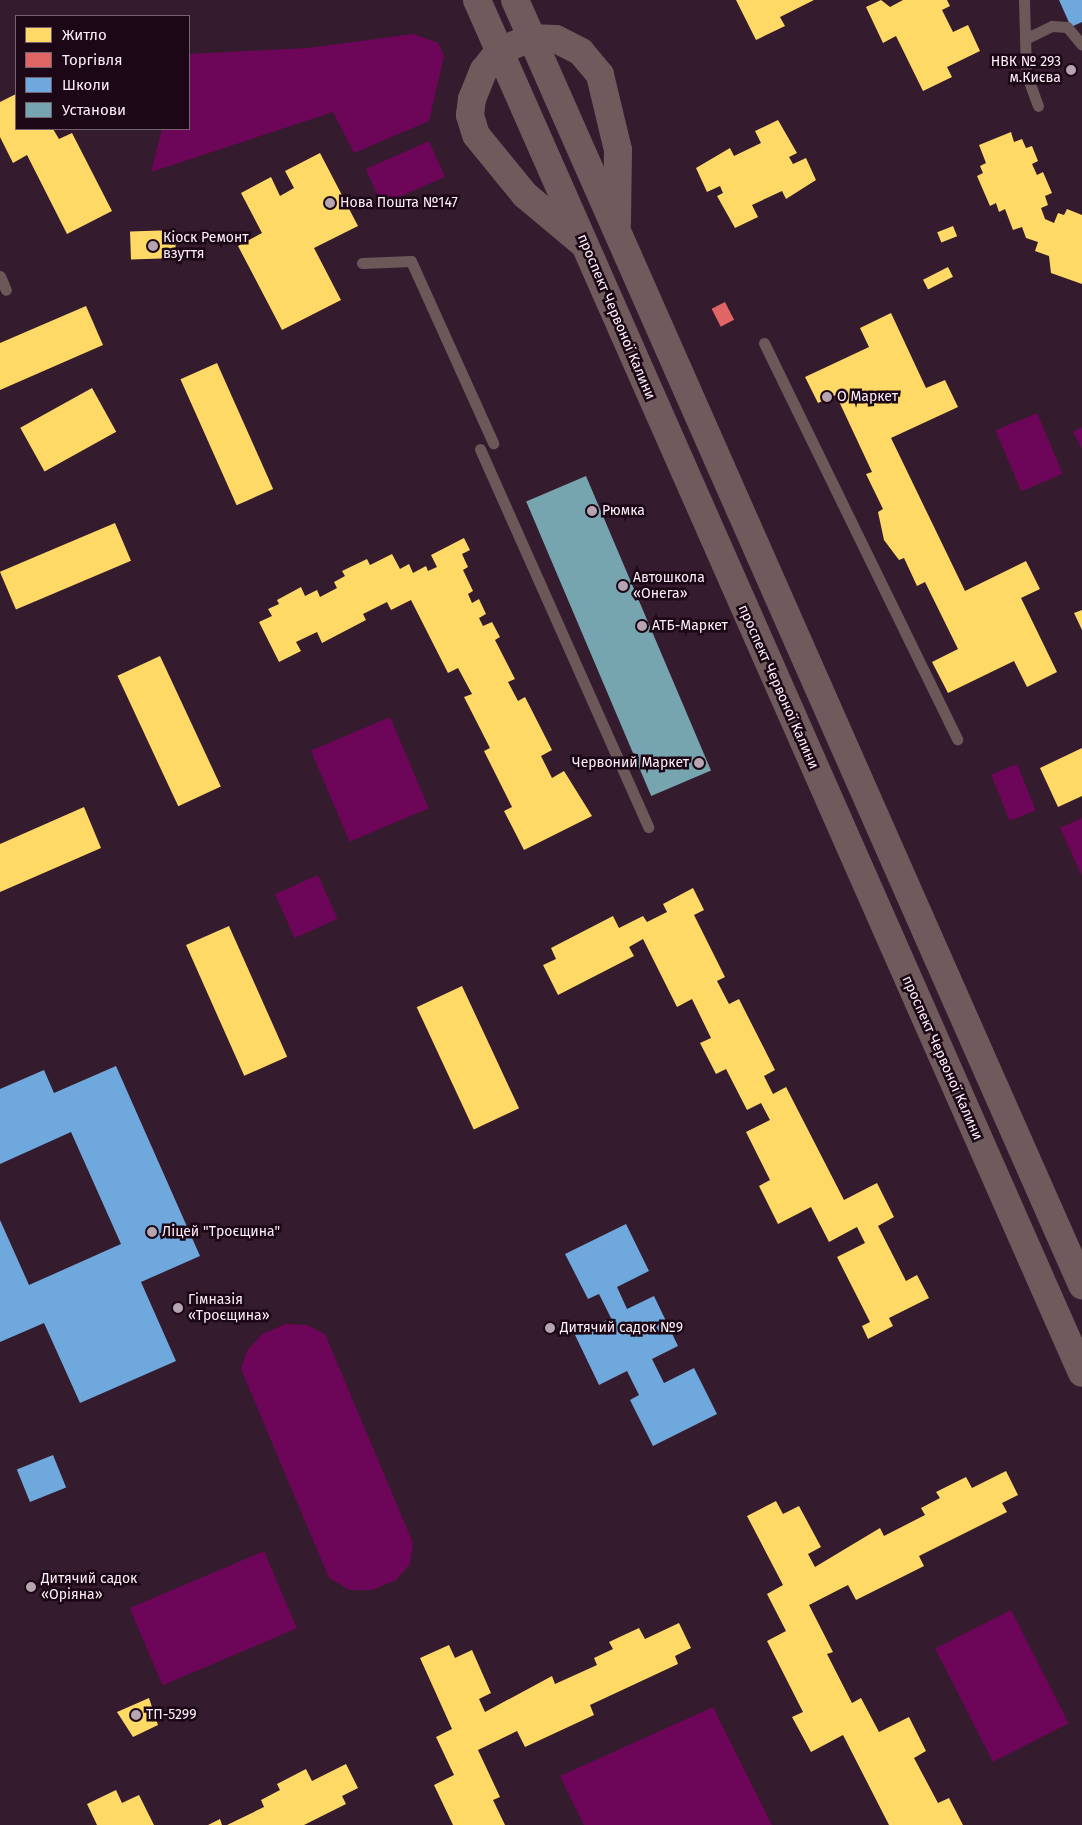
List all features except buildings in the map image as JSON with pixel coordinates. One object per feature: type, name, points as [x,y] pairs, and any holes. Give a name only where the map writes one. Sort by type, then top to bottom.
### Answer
[{"type":"main road","name":"проспект Червоної Калини","points":[[478,0],[1082,1374]]},
{"type":"main road","points":[[515,0],[1082,1285]]},
{"type":"main road","points":[[585,246],[525,195],[476,135],[470,115],[472,99],[484,70],[499,51],[531,38],[556,39],[581,52],[600,75],[618,150],[617,230]]},
{"type":"lane","points":[[1024,0],[1026,73],[1038,106]]},
{"type":"lane","points":[[1025,39],[1052,26],[1066,27],[1082,46]]},
{"type":"lane","points":[[362,263],[411,261],[493,443]]},
{"type":"lane","points":[[0,276],[6,290]]},
{"type":"lane","points":[[764,343],[957,739]]},
{"type":"lane","points":[[480,449],[648,827]]},
{"type":"shaded area","points":[[413,34],[438,43],[444,56],[429,121],[354,153],[333,112],[151,172],[162,130],[190,130],[190,54],[308,48]]},
{"type":"shaded area","points":[[429,141],[445,177],[382,205],[366,169]]},
{"type":"shaded area","points":[[1037,413],[1063,474],[1021,491],[996,431]]},
{"type":"shaded area","points":[[1082,427],[1082,449],[1073,432]]},
{"type":"shaded area","points":[[390,717],[429,808],[350,842],[311,751]]},
{"type":"shaded area","points":[[1017,764],[1036,810],[1010,821],[991,774]]},
{"type":"shaded area","points":[[1082,818],[1082,876],[1060,828]]},
{"type":"shaded area","points":[[318,875],[338,919],[295,938],[275,894]]},
{"type":"shaded area","points":[[286,1324],[307,1325],[325,1334],[413,1543],[410,1564],[396,1580],[372,1590],[350,1590],[329,1578],[241,1369],[247,1351],[262,1334]]},
{"type":"shaded area","points":[[264,1551],[297,1628],[162,1685],[130,1608]]},
{"type":"shaded area","points":[[1011,1610],[1069,1723],[993,1762],[935,1649]]},
{"type":"shaded area","points":[[713,1707],[772,1825],[584,1825],[560,1776]]},
{"type":"place","name":"НВК № 293 м.Києва","points":[[1071,70]]},
{"type":"place","name":"Нова Пошта №147","points":[[330,203]]},
{"type":"place","name":"Кіоск Ремонт взуття","points":[[153,246]]},
{"type":"place","name":"О Маркет","points":[[827,397]]},
{"type":"place","name":"Рюмка","points":[[592,511]]},
{"type":"place","name":"Автошкола «Онега»","points":[[623,586]]},
{"type":"place","name":"АТБ-Маркет","points":[[642,626]]},
{"type":"place","name":"Червоний Маркет","points":[[699,763]]},
{"type":"place","name":"Ліцей \"Троєщина\"","points":[[152,1232]]},
{"type":"place","name":"Гімназія «Троєщина»","points":[[178,1308]]},
{"type":"place","name":"Дитячий садок №9","points":[[550,1328]]},
{"type":"place","name":"Дитячий садок «Оріяна»","points":[[31,1587]]},
{"type":"place","name":"ТП-5299","points":[[136,1715]]}]
